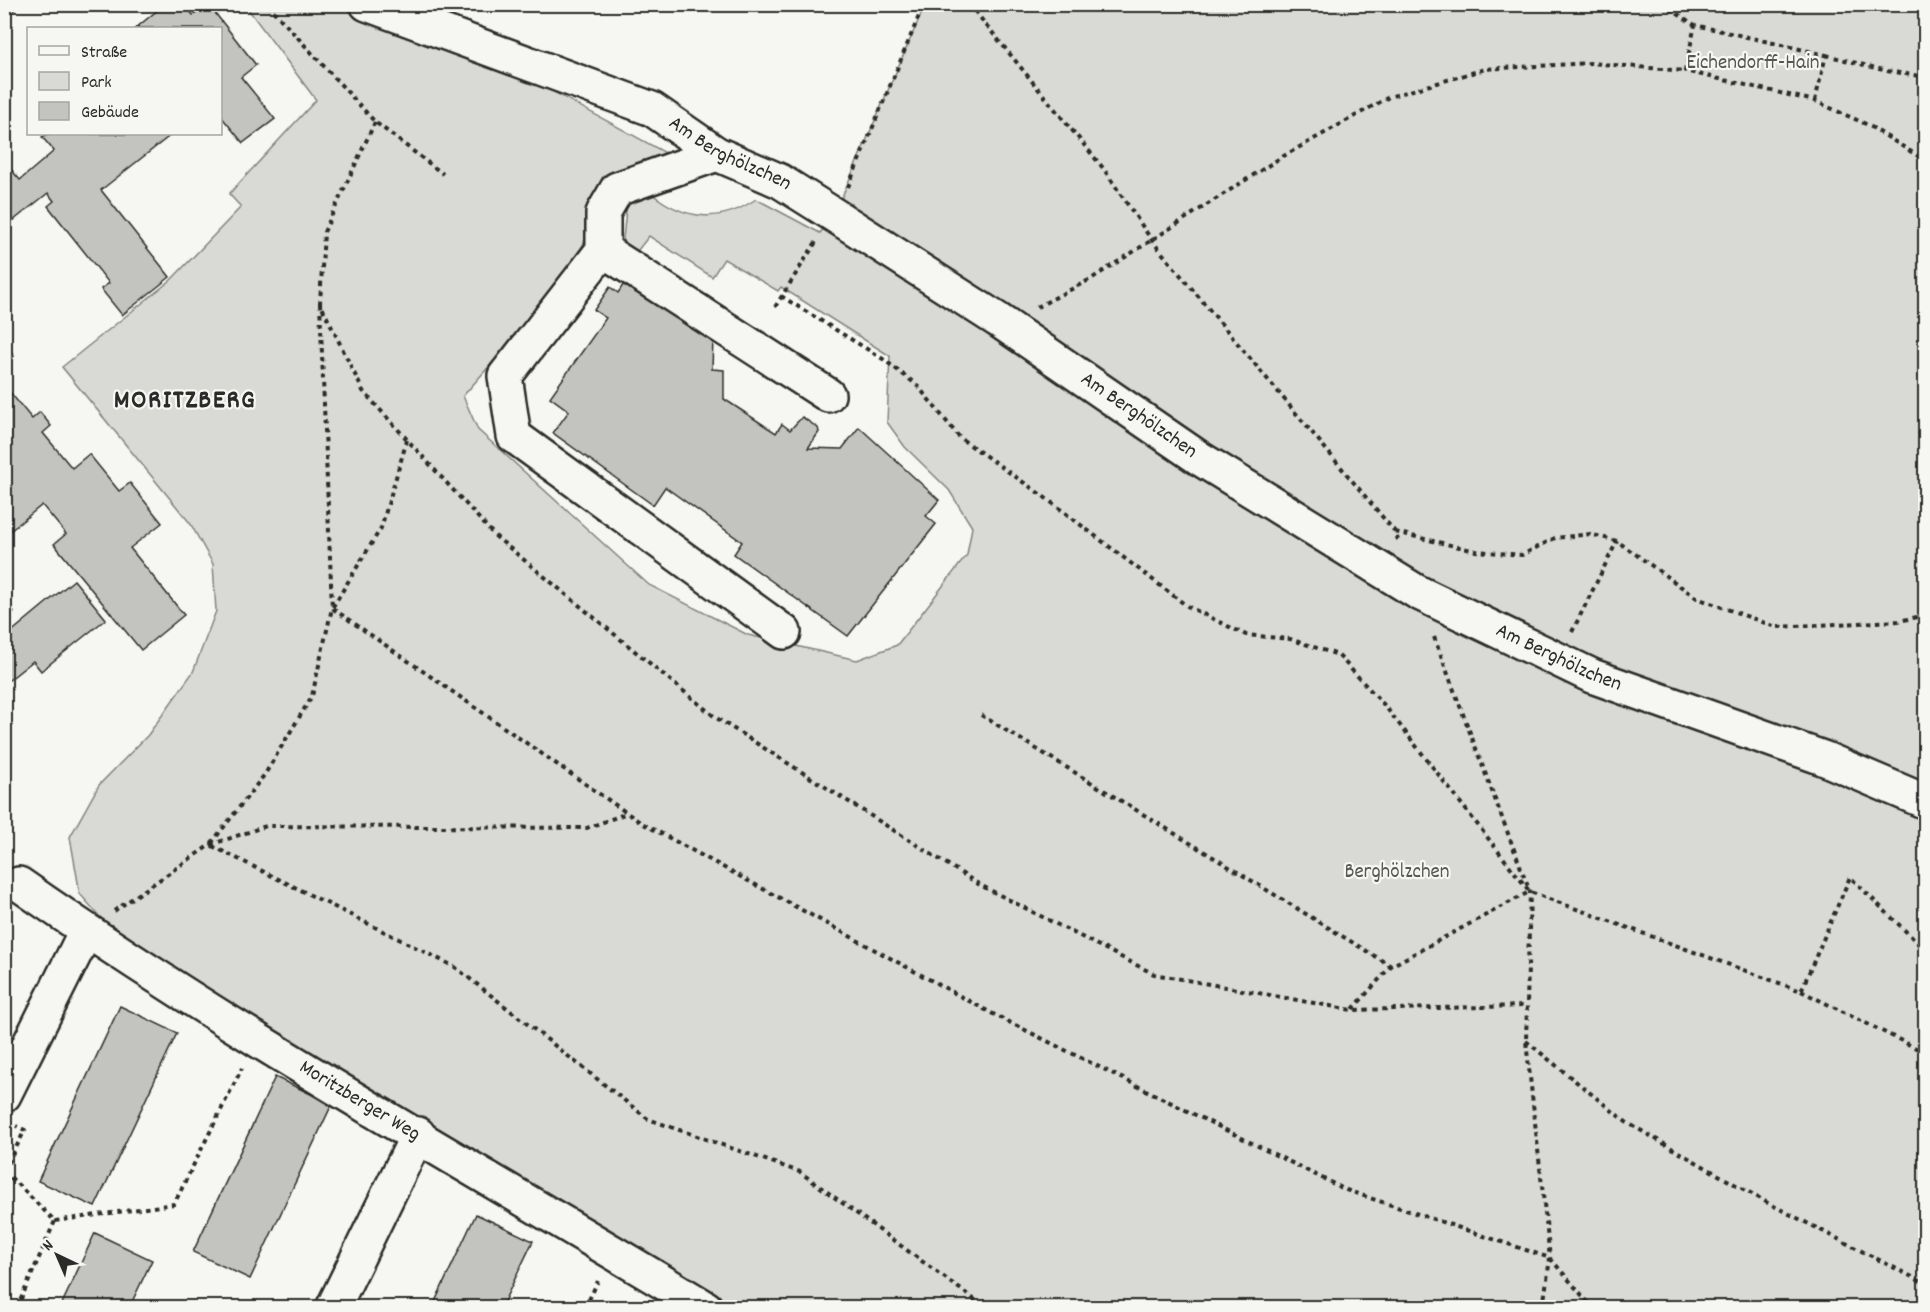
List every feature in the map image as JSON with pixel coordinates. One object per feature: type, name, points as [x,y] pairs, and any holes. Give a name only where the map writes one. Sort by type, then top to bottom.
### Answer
[{"type":"street","name":"Am Berghölzchen","points":[[380,9],[652,109],[717,154],[780,182],[834,215],[998,320],[1198,458],[1417,592],[1592,676],[1823,758],[1926,802]]},
{"type":"street","points":[[717,154],[617,189],[603,213],[603,250],[505,376],[514,436],[784,632]]},
{"type":"street","points":[[603,250],[828,395]]},
{"type":"street","name":"Moritzberger Weg","points":[[19,884],[86,931],[256,1039],[706,1308]]},
{"type":"street","points":[[10,1110],[86,931]]},
{"type":"street","points":[[333,1308],[418,1134]]},
{"type":"path","points":[[267,4],[375,123],[443,174]]},
{"type":"path","points":[[856,170],[924,4]]},
{"type":"path","points":[[969,4],[1102,168],[1153,242],[1395,532],[1399,542]]},
{"type":"path","points":[[1662,4],[1695,25],[1887,71],[1926,77]]},
{"type":"path","points":[[1685,72],[1695,25]]},
{"type":"path","points":[[1815,101],[1826,55]]},
{"type":"path","points":[[998,320],[1043,305],[1153,242],[1280,158],[1389,97],[1485,69],[1591,63],[1685,72],[1815,101],[1868,125],[1926,161]]},
{"type":"path","points":[[210,845],[265,774],[312,696],[332,608],[320,303],[324,232],[375,123]]},
{"type":"path","points":[[775,307],[834,215]]},
{"type":"path","points":[[781,296],[883,359],[917,385],[960,438],[1043,496],[1187,606],[1246,635],[1290,639],[1338,655],[1385,706],[1530,892],[1801,991],[1926,1053]]},
{"type":"path","points":[[320,303],[363,391],[495,536],[715,717],[980,885],[1154,974],[1352,1010],[1526,1006]]},
{"type":"path","points":[[332,608],[381,528],[407,440]]},
{"type":"path","points":[[1395,532],[1476,551],[1522,555],[1555,538],[1590,534],[1617,542],[1697,598],[1776,627],[1899,621],[1926,615]]},
{"type":"path","points":[[1558,660],[1617,542]]},
{"type":"path","points":[[332,608],[627,813],[993,1014],[1346,1190],[1550,1258],[1593,1308]]},
{"type":"path","points":[[1436,642],[1530,892],[1526,1041],[1550,1258],[1543,1308]]},
{"type":"path","points":[[981,716],[1391,966]]},
{"type":"path","points":[[86,931],[210,845],[266,826],[587,828],[627,813]]},
{"type":"path","points":[[210,845],[455,967],[648,1119],[800,1172],[986,1308]]},
{"type":"path","points":[[1801,991],[1850,877],[1926,951]]},
{"type":"path","points":[[1352,1010],[1391,966],[1530,892]]},
{"type":"path","points":[[55,1221],[174,1204],[256,1039]]},
{"type":"path","points":[[1526,1041],[1626,1122],[1766,1202],[1926,1284]]},
{"type":"path","points":[[10,1110],[25,1130],[4,1171],[55,1221]]},
{"type":"path","points":[[17,1308],[55,1221]]},
{"type":"green space","name":"Berghölzchen","points":[[245,5],[394,5],[675,158],[603,182],[583,245],[540,309],[463,396],[478,430],[649,585],[748,635],[857,660],[897,645],[967,555],[972,527],[949,490],[905,447],[887,422],[890,356],[781,287],[778,291],[724,259],[712,277],[649,236],[634,255],[623,239],[627,200],[651,193],[676,209],[702,216],[729,212],[756,199],[820,233],[834,215],[925,5],[1925,5],[1925,1307],[730,1307],[263,1030],[114,933],[80,894],[70,837],[99,785],[148,735],[193,672],[216,611],[213,564],[190,523],[62,367],[171,280],[241,207],[229,194],[316,100]]},
{"type":"building","points":[[4,4],[21,4],[4,18]]},
{"type":"building","points":[[165,4],[184,4],[193,15],[208,4],[256,65],[241,77],[275,119],[243,143],[222,117],[222,27],[137,27]]},
{"type":"building","points":[[45,135],[171,135],[101,190],[170,277],[122,315],[101,289],[109,283],[48,206],[54,201],[48,193],[4,228],[4,161],[20,180],[54,151],[42,137]]},
{"type":"building","points":[[627,279],[713,338],[712,369],[724,370],[724,399],[776,433],[782,424],[790,430],[802,417],[818,428],[819,432],[808,448],[842,449],[859,427],[939,500],[926,516],[936,524],[848,636],[734,554],[742,542],[665,487],[653,505],[553,433],[569,411],[550,397],[606,318],[594,310],[610,287],[618,293]]},
{"type":"building","points":[[4,345],[14,356],[4,363]]},
{"type":"building","points":[[4,385],[32,419],[40,412],[51,426],[43,433],[72,468],[89,454],[119,491],[130,483],[162,523],[130,548],[184,615],[141,650],[54,544],[66,534],[42,505],[4,536]]},
{"type":"building","points":[[74,580],[106,619],[41,671],[33,661],[4,684],[4,626],[10,633]]},
{"type":"building","points":[[4,600],[14,612],[4,620]]},
{"type":"building","points":[[120,1006],[177,1033],[95,1207],[38,1181]]},
{"type":"building","points":[[275,1077],[332,1104],[250,1279],[193,1252]]},
{"type":"building","points":[[476,1214],[533,1241],[501,1308],[432,1308]]},
{"type":"building","points":[[95,1233],[152,1260],[129,1308],[60,1308]]},
{"type":"district","name":"MORITZBERG","points":[[185,401]]},
{"type":"park label","name":"Eichendorff-Hain","points":[[1753,64]]}]
